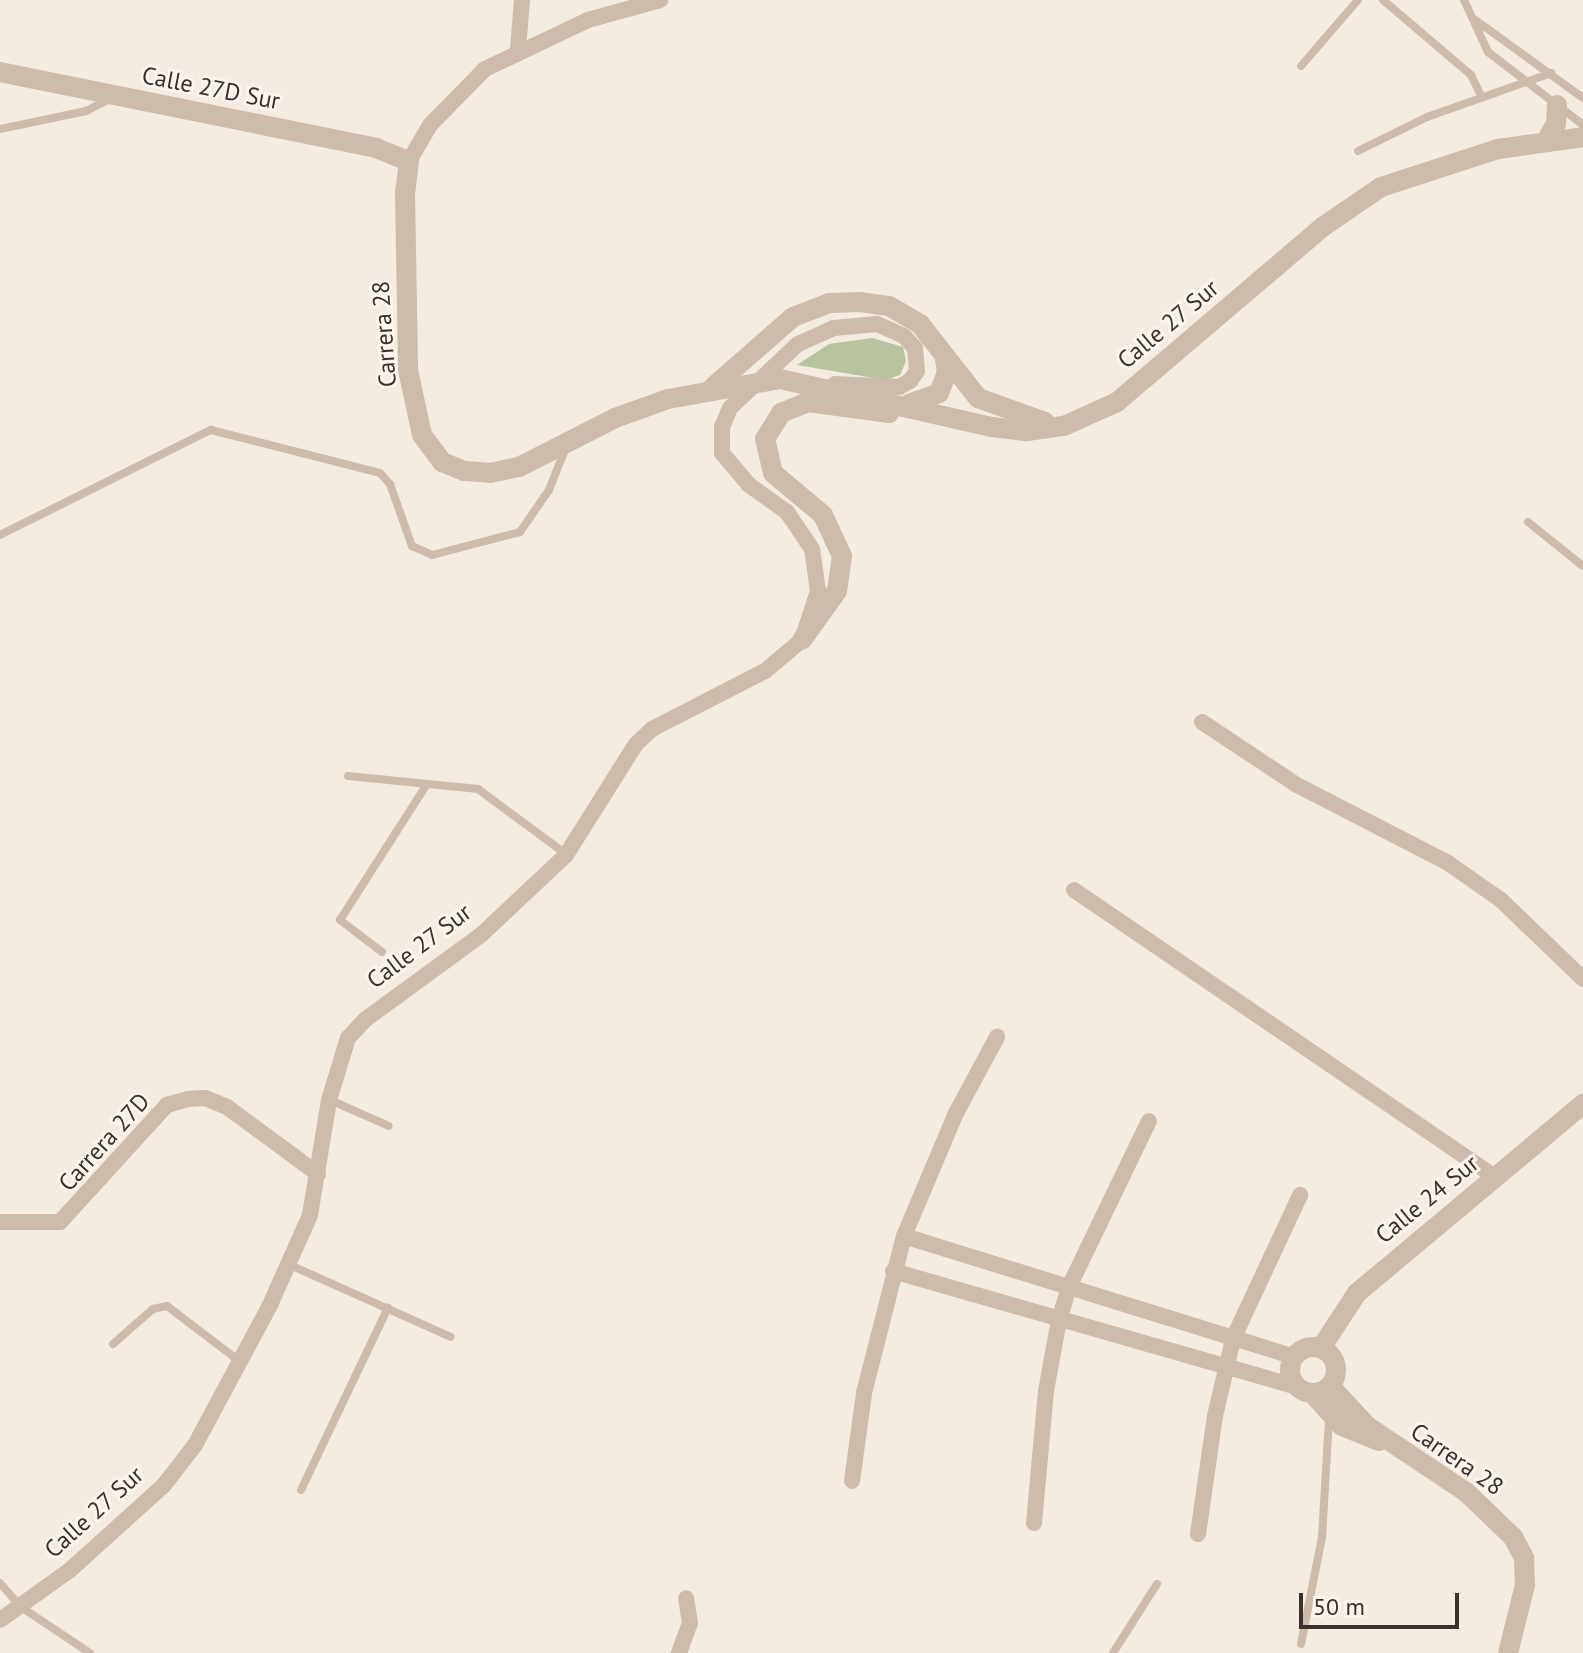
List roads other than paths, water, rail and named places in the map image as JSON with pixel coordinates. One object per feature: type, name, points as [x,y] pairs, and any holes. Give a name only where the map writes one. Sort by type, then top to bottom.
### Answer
[{"type":"street","points":[[522,0],[518,49],[588,20],[660,0]]},
{"type":"street","name":"Carrera 28","points":[[518,49],[456,95],[409,161],[405,193],[408,370],[422,435],[442,462],[464,471],[519,467],[615,418],[668,399]]},
{"type":"street","name":"Calle 27D Sur","points":[[0,72],[376,148],[409,161]]},
{"type":"street","points":[[1546,141],[1556,124],[1557,105]]},
{"type":"street","name":"Calle 27 Sur","points":[[668,399],[767,381],[805,382],[992,427],[1027,431],[1081,421],[1117,402],[1369,194],[1446,162],[1546,141],[1583,137]]},
{"type":"street","points":[[706,392],[793,317],[830,303],[889,306],[925,331],[978,398],[1000,410],[1045,422],[1081,421]]},
{"type":"street","points":[[802,640],[818,591],[812,549],[787,512],[749,485],[722,453],[722,427],[730,408],[798,344],[834,328],[877,324],[925,331]]},
{"type":"street","points":[[805,382],[899,387],[917,371],[915,348],[904,336],[877,324]]},
{"type":"street","points":[[903,405],[939,393],[947,372],[945,359]]},
{"type":"street","points":[[802,640],[837,591],[842,556],[823,515],[773,473],[766,447],[771,424],[781,413],[808,402],[992,427]]},
{"type":"street","name":"Calle 27 Sur","points":[[0,1620],[21,1607],[164,1485],[195,1445],[290,1265],[310,1215],[329,1100],[348,1038],[366,1019],[482,934],[566,855],[636,744],[652,729],[765,671],[802,640]]},
{"type":"street","points":[[1202,722],[1297,785],[1448,863],[1501,900],[1583,979]]},
{"type":"street","points":[[1074,890],[1495,1177]]},
{"type":"street","points":[[852,1481],[864,1393],[904,1236],[955,1115],[997,1037]]},
{"type":"street","name":"Carrera 27D","points":[[0,1222],[60,1222],[167,1105],[188,1099],[205,1098],[227,1107],[318,1174]]},
{"type":"street","name":"Calle 24 Sur","points":[[1321,1348],[1357,1293],[1583,1104]]},
{"type":"street","points":[[1034,1523],[1046,1391],[1059,1320],[1069,1287],[1149,1121]]},
{"type":"street","points":[[1198,1534],[1233,1339],[1300,1195]]},
{"type":"street","points":[[904,1236],[1294,1357]]},
{"type":"street","points":[[893,1271],[1226,1369],[1313,1389]]},
{"type":"street","points":[[1306,1348],[1321,1348],[1336,1365],[1313,1389],[1291,1377],[1294,1357],[1306,1348]]},
{"type":"street","name":"Carrera 28","points":[[1313,1389],[1330,1416],[1356,1434],[1387,1442]]},
{"type":"street","name":"Carrera 28","points":[[1313,1389],[1491,1511],[1524,1558],[1525,1585],[1508,1653]]},
{"type":"street","points":[[679,1653],[690,1623],[686,1598]]},
{"type":"lane","points":[[1301,66],[1358,0]]},
{"type":"lane","points":[[1383,0],[1471,75],[1482,98]]},
{"type":"lane","points":[[1464,0],[1488,52],[1583,125]]},
{"type":"lane","points":[[1471,17],[1583,98]]},
{"type":"lane","points":[[1358,151],[1427,117],[1551,73]]},
{"type":"lane","points":[[0,129],[86,111],[117,95]]},
{"type":"lane","points":[[0,535],[211,430],[380,473],[390,484],[412,546],[432,555],[520,532],[545,497],[568,444]]},
{"type":"lane","points":[[1528,522],[1583,566]]},
{"type":"lane","points":[[348,776],[478,789],[566,855]]},
{"type":"lane","points":[[382,952],[340,920],[427,784]]},
{"type":"lane","points":[[329,1100],[389,1126]]},
{"type":"lane","points":[[290,1265],[451,1337]]},
{"type":"lane","points":[[113,1344],[153,1309],[167,1306],[201,1327],[238,1360]]},
{"type":"lane","points":[[301,1490],[388,1308]]},
{"type":"lane","points":[[1301,1644],[1323,1526],[1330,1416]]},
{"type":"lane","points":[[0,1583],[21,1607],[90,1653]]},
{"type":"lane","points":[[1113,1653],[1157,1584]]}]
